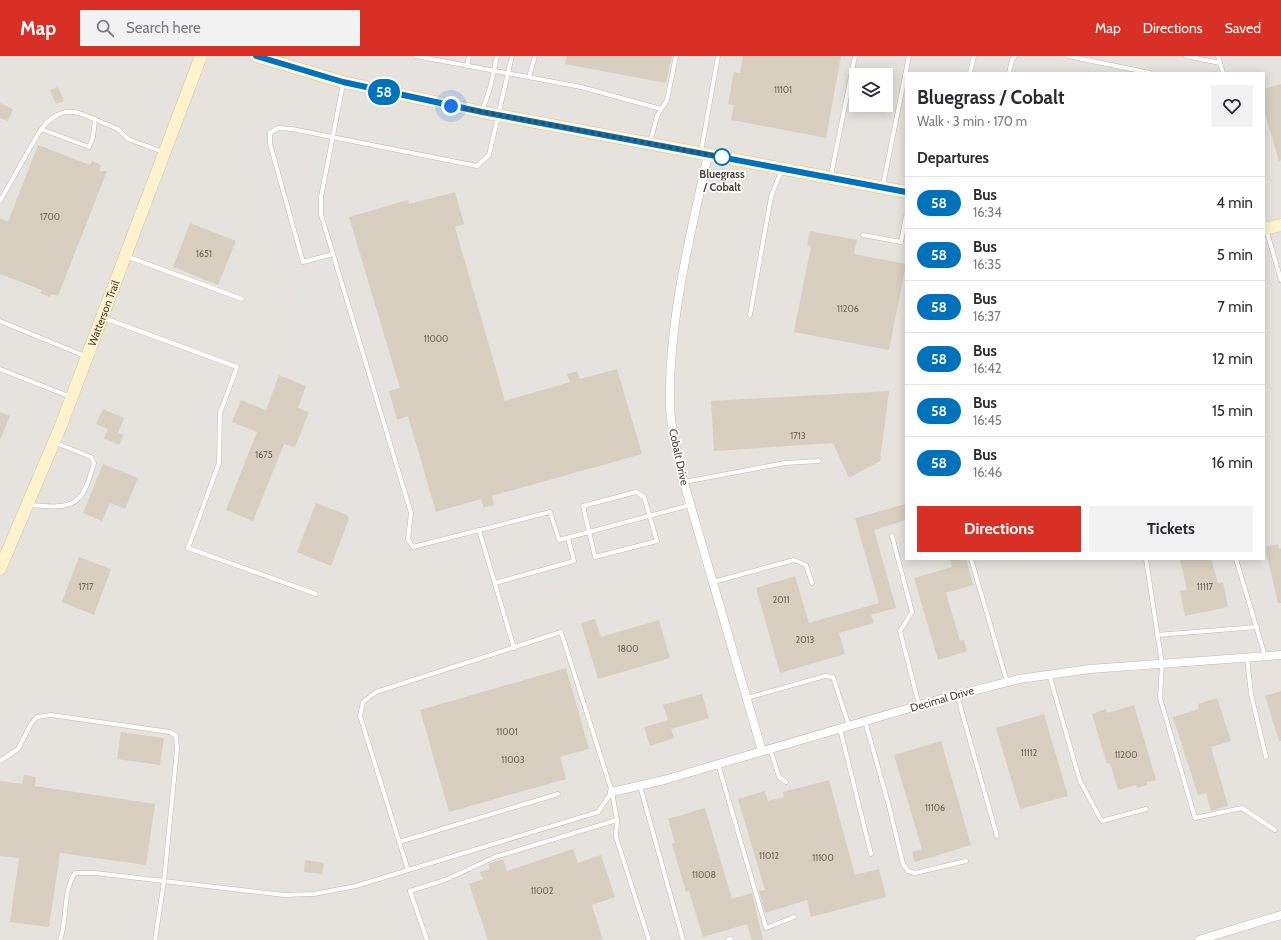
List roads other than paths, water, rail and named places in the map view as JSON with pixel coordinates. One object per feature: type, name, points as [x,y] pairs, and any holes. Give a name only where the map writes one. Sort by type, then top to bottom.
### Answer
[{"type":"street","name":"Watterson Trail","points":[[0,569],[72,397],[201,56]]},
{"type":"street","points":[[256,56],[343,82],[482,112],[905,192]]},
{"type":"street","name":"Cobalt Drive","points":[[704,154],[682,285],[671,362],[670,408],[676,449],[690,504],[747,698],[766,750]]},
{"type":"street","points":[[1265,226],[1281,225]]},
{"type":"street","name":"Decimal Drive","points":[[612,792],[718,764],[956,694],[1007,682],[1049,674],[1281,655]]},
{"type":"street","points":[[1199,940],[1281,915]]},
{"type":"lane","points":[[416,56],[581,87],[661,109]]},
{"type":"lane","points":[[467,66],[470,56]]},
{"type":"lane","points":[[482,112],[490,88],[497,56]]},
{"type":"lane","points":[[333,254],[303,262],[270,144],[270,133],[278,128],[333,137],[477,166],[489,156],[512,56]]},
{"type":"lane","points":[[529,77],[535,56]]},
{"type":"lane","points":[[650,144],[657,116],[667,100],[676,56]]},
{"type":"lane","points":[[704,154],[718,56]]},
{"type":"lane","points":[[830,178],[855,56]]},
{"type":"lane","points":[[906,72],[909,56]]},
{"type":"lane","points":[[970,72],[974,56]]},
{"type":"lane","points":[[1009,72],[1012,60],[1015,56]]},
{"type":"lane","points":[[1068,56],[1145,72]]},
{"type":"lane","points":[[1186,56],[1220,63]]},
{"type":"lane","points":[[1218,56],[1222,72]]},
{"type":"lane","points":[[882,188],[905,76]]},
{"type":"lane","points":[[343,82],[321,197],[322,214],[411,513],[408,539],[413,547],[550,512],[559,540],[690,504]]},
{"type":"lane","points":[[0,201],[41,129],[47,122],[57,115],[65,112],[74,112],[118,129],[128,139],[165,152]]},
{"type":"lane","points":[[41,129],[89,147],[93,137],[95,120]]},
{"type":"lane","points":[[750,315],[771,196],[782,169]]},
{"type":"lane","points":[[863,235],[901,242],[905,221]]},
{"type":"lane","points":[[1265,226],[1281,280]]},
{"type":"lane","points":[[126,255],[242,300]]},
{"type":"lane","points":[[102,318],[237,367],[220,413],[219,463],[188,548],[316,594]]},
{"type":"lane","points":[[0,321],[87,357]]},
{"type":"lane","points":[[1,371],[72,397]]},
{"type":"lane","points":[[27,505],[55,507],[70,505],[82,495],[88,485],[94,463],[91,457],[54,442]]},
{"type":"lane","points":[[684,482],[785,463],[819,461]]},
{"type":"lane","points":[[636,492],[644,497],[649,515],[657,541],[595,557],[583,506],[636,492]]},
{"type":"lane","points":[[479,530],[514,648]]},
{"type":"lane","points":[[892,536],[912,612],[900,631],[919,705]]},
{"type":"lane","points":[[495,583],[574,561],[568,538]]},
{"type":"lane","points":[[712,582],[794,560],[806,565],[812,583]]},
{"type":"lane","points":[[971,560],[1007,682]]},
{"type":"lane","points":[[1146,560],[1162,664],[1160,698],[1195,818],[1242,808],[1275,830]]},
{"type":"lane","points":[[1236,560],[1265,656]]},
{"type":"lane","points":[[1157,635],[1257,627]]},
{"type":"lane","points":[[408,870],[360,716],[363,702],[376,692],[561,632],[612,792],[617,820],[616,837],[649,940]]},
{"type":"lane","points":[[1247,657],[1251,694],[1266,757]]},
{"type":"lane","points":[[1049,674],[1080,782],[1102,821],[1146,809]]},
{"type":"lane","points":[[747,698],[825,676],[833,677],[849,726]]},
{"type":"lane","points":[[956,694],[997,836]]},
{"type":"lane","points":[[0,761],[18,749],[30,724],[37,717],[58,716],[170,732],[176,736],[177,749],[164,881],[155,940]]},
{"type":"lane","points":[[865,721],[890,806],[903,864],[908,871],[915,873],[966,861]]},
{"type":"lane","points":[[840,729],[871,854]]},
{"type":"lane","points":[[766,750],[779,777],[786,782]]},
{"type":"lane","points":[[718,764],[766,928],[794,917]]},
{"type":"lane","points":[[640,785],[683,940]]},
{"type":"lane","points":[[60,940],[63,930],[70,881],[75,873],[95,873],[284,895],[314,894],[356,886],[598,812],[612,792]]},
{"type":"lane","points":[[400,842],[558,794]]},
{"type":"lane","points":[[427,940],[410,891],[445,880],[495,857],[617,820]]},
{"type":"place","name":"Bluegrass / Cobalt","points":[[722,157]]}]
